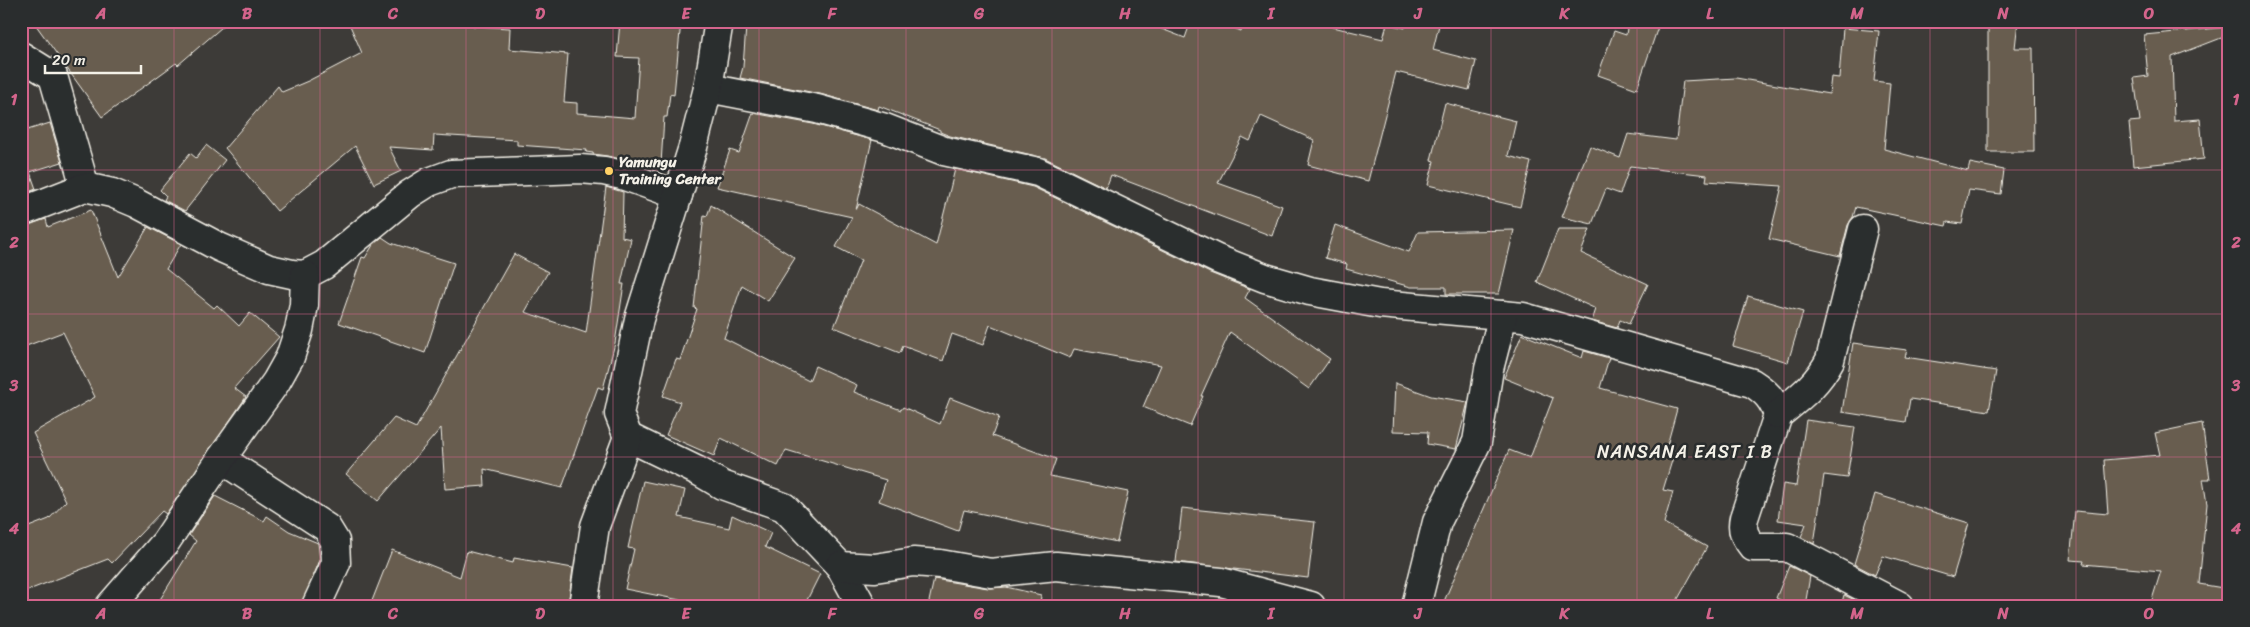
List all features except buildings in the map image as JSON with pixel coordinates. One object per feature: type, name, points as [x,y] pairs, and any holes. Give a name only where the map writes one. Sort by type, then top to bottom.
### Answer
[{"type":"street","points":[[719,21],[708,88],[693,147],[639,319],[619,414],[628,436],[722,485],[784,507],[840,566],[862,606]]},
{"type":"street","points":[[21,56],[53,76],[85,188]]},
{"type":"street","points":[[708,88],[818,109],[884,128],[944,151],[1038,172],[1217,259],[1265,278],[1310,291],[1380,304],[1523,317],[1752,383],[1765,391],[1774,401],[1778,415]]},
{"type":"street","points":[[21,212],[85,188],[112,193],[136,203],[219,247],[269,269],[305,275],[324,265],[410,194],[429,182],[451,174],[580,169],[604,171],[622,175],[678,194]]},
{"type":"street","points":[[1863,229],[1830,360],[1821,377],[1807,392],[1778,415],[1741,527],[1753,547],[1787,547],[1900,606]]},
{"type":"street","points":[[110,606],[165,543],[221,459],[276,382],[290,357],[302,314],[305,275]]},
{"type":"street","points":[[1416,606],[1437,522],[1477,442],[1488,369],[1503,315]]},
{"type":"street","points":[[583,606],[595,526],[628,436]]},
{"type":"street","points":[[221,459],[326,528],[331,534],[335,541],[336,563],[316,606]]},
{"type":"street","points":[[840,566],[875,568],[913,562],[940,564],[991,573],[1056,566],[1221,582],[1311,606]]},
{"type":"place","name":"Yamungu Training Center","points":[[609,171]]},
{"type":"district","name":"NANSANA EAST I B","points":[[1685,452]]}]
